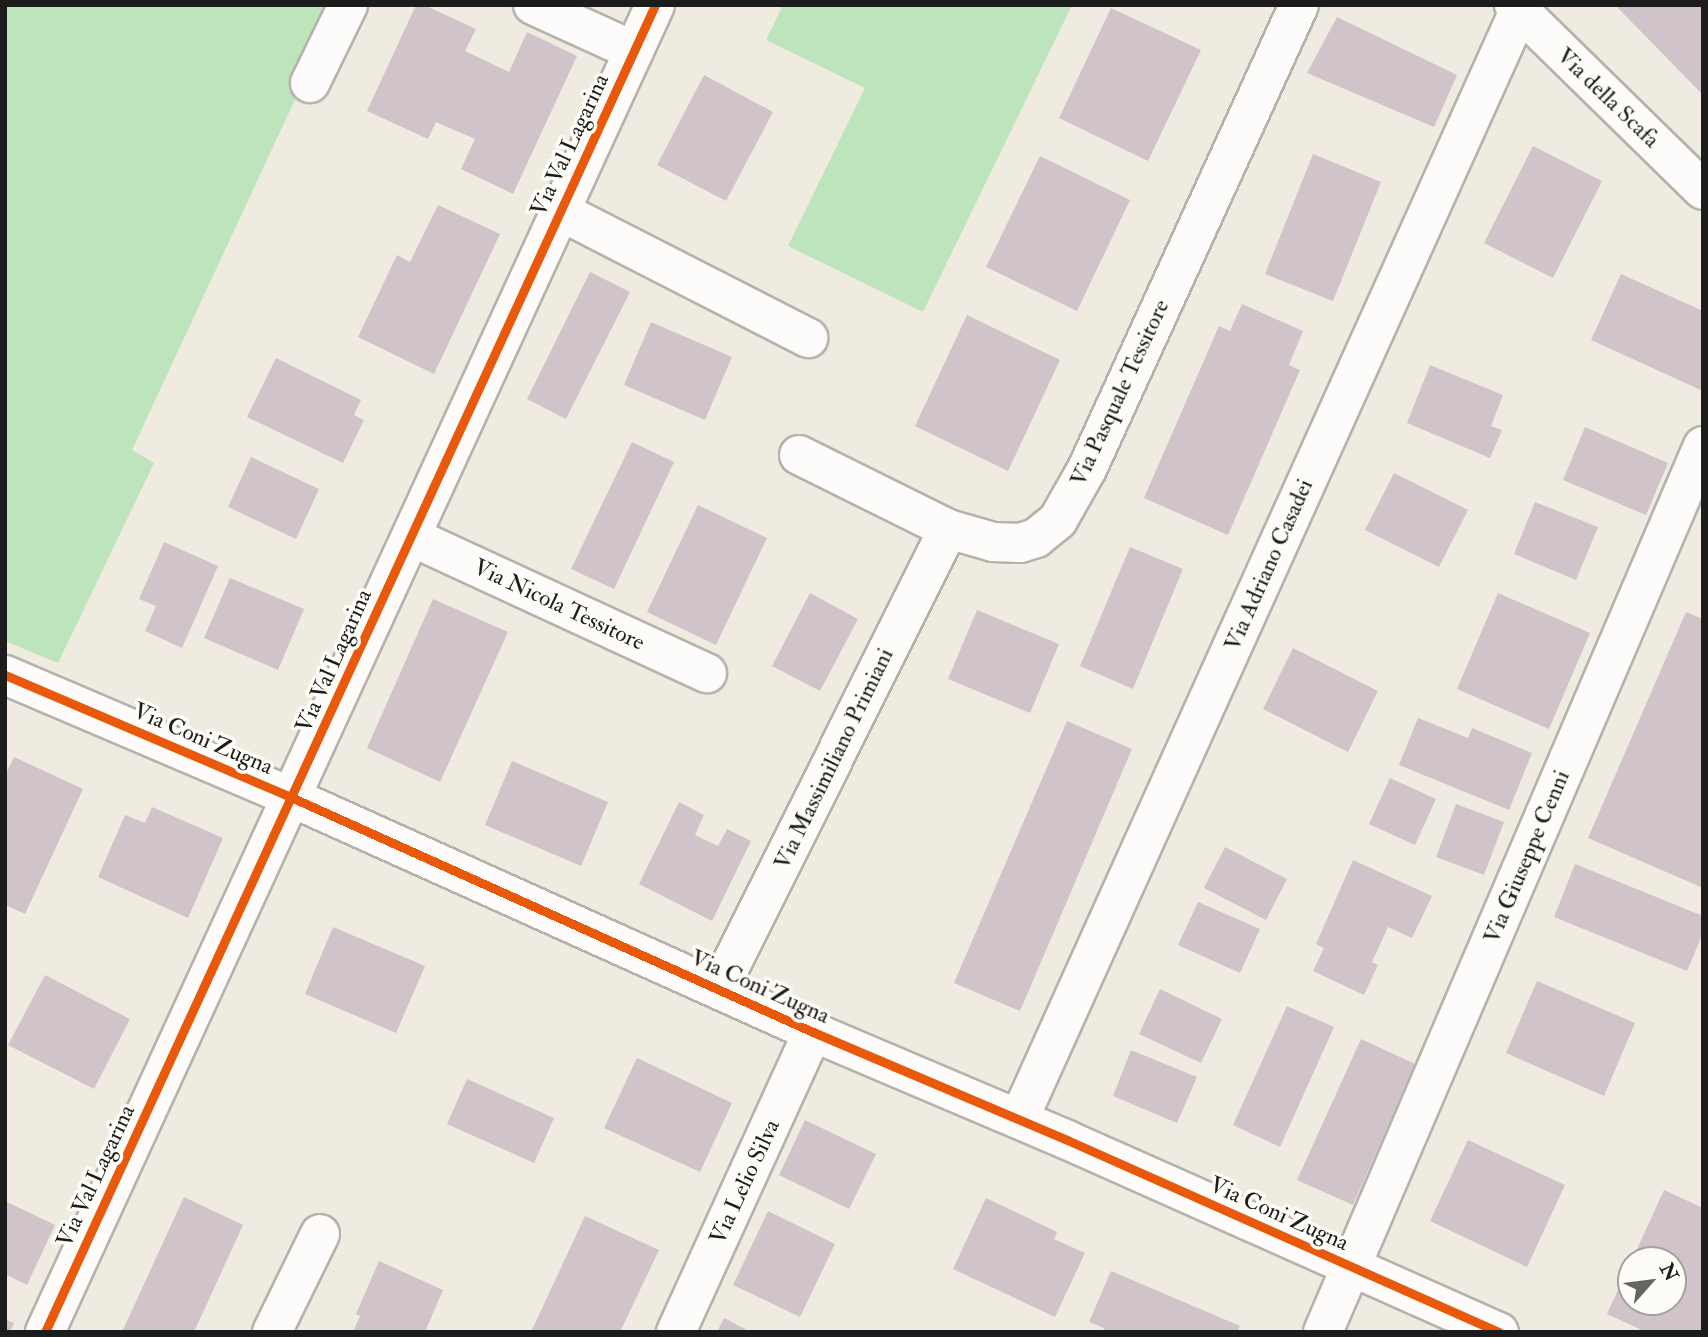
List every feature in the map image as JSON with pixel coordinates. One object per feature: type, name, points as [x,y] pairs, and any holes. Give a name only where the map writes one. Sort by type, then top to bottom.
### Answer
[{"type":"street","points":[[310,83],[348,5]]},
{"type":"street","points":[[533,5],[634,51]]},
{"type":"street","name":"Via Val Lagarina","points":[[45,1332],[656,5]]},
{"type":"street","name":"Via Pasquale Tessitore","points":[[799,455],[948,529],[993,542],[1020,543],[1036,538],[1058,520],[1087,469],[1299,5]]},
{"type":"street","name":"Via della Scafa","points":[[1517,8],[1703,190]]},
{"type":"street","name":"Via Adriano Casadei","points":[[1019,1119],[1517,8]]},
{"type":"street","points":[[560,211],[808,338]]},
{"type":"street","name":"Via Giuseppe Cenni","points":[[1323,1332],[1703,446]]},
{"type":"street","name":"Via Massimiliano Primiani","points":[[719,989],[948,529]]},
{"type":"street","name":"Via Nicola Tessitore","points":[[412,537],[707,673]]},
{"type":"street","name":"Via Coni Zugna","points":[[6,676],[293,798],[813,1032],[1019,1119],[1499,1332]]},
{"type":"street","name":"Via Lelio Silva","points":[[676,1332],[813,1032]]},
{"type":"street","points":[[272,1332],[320,1234]]},
{"type":"green space","points":[[5,5],[339,5],[132,450],[154,463],[58,663],[5,641]]},
{"type":"green space","points":[[783,5],[1072,5],[923,312],[788,246],[865,88],[766,40]]},
{"type":"building","points":[[416,5],[424,5],[476,29],[465,51],[509,72],[527,32],[577,56],[513,194],[461,169],[475,139],[436,122],[428,139],[367,111]]},
{"type":"building","points":[[1615,5],[1703,5],[1703,95]]},
{"type":"building","points":[[1111,8],[1201,50],[1148,161],[1059,118]]},
{"type":"building","points":[[1337,17],[1457,75],[1434,127],[1307,73]]},
{"type":"building","points":[[704,75],[773,112],[726,201],[657,165]]},
{"type":"building","points":[[1533,146],[1602,181],[1553,278],[1484,243]]},
{"type":"building","points":[[1313,154],[1381,182],[1333,301],[1265,274]]},
{"type":"building","points":[[1040,156],[1130,200],[1077,311],[986,267]]},
{"type":"building","points":[[438,205],[500,234],[434,374],[358,337],[397,255],[410,262]]},
{"type":"building","points":[[590,272],[630,292],[566,419],[527,399]]},
{"type":"building","points":[[1621,274],[1703,311],[1703,391],[1591,340]]},
{"type":"building","points":[[1242,304],[1303,331],[1289,365],[1300,370],[1228,535],[1144,498],[1219,326],[1230,331]]},
{"type":"building","points":[[967,315],[1060,360],[1008,471],[915,426]]},
{"type":"building","points":[[651,322],[732,357],[705,420],[624,385]]},
{"type":"building","points":[[276,358],[361,400],[354,415],[364,420],[343,463],[247,417]]},
{"type":"building","points":[[1430,365],[1503,395],[1491,426],[1502,430],[1490,458],[1407,423]]},
{"type":"building","points":[[1585,427],[1668,463],[1646,515],[1563,480]]},
{"type":"building","points":[[632,442],[674,462],[614,589],[571,569]]},
{"type":"building","points":[[251,457],[319,489],[296,539],[228,507]]},
{"type":"building","points":[[1394,473],[1468,510],[1439,567],[1365,530]]},
{"type":"building","points":[[1535,502],[1598,527],[1576,580],[1514,554]]},
{"type":"building","points":[[698,505],[767,538],[716,645],[647,612]]},
{"type":"building","points":[[164,542],[218,566],[182,648],[145,631],[156,606],[139,599]]},
{"type":"building","points":[[1130,547],[1183,569],[1133,689],[1080,666]]},
{"type":"building","points":[[230,578],[304,609],[278,670],[204,638]]},
{"type":"building","points":[[810,593],[858,619],[820,691],[772,666]]},
{"type":"building","points":[[1498,593],[1590,633],[1549,729],[1457,689]]},
{"type":"building","points":[[433,599],[508,632],[440,782],[367,748]]},
{"type":"building","points":[[977,610],[1059,644],[1030,713],[948,679]]},
{"type":"building","points":[[1686,612],[1703,619],[1703,888],[1588,838]]},
{"type":"building","points":[[1293,648],[1378,691],[1348,752],[1263,709]]},
{"type":"building","points":[[1418,718],[1468,738],[1472,728],[1532,753],[1509,810],[1399,765]]},
{"type":"building","points":[[1067,721],[1132,749],[1020,1011],[954,983]]},
{"type":"building","points":[[14,757],[83,789],[25,914],[5,905],[5,776]]},
{"type":"building","points":[[512,761],[608,802],[581,866],[485,825]]},
{"type":"building","points":[[1390,778],[1436,799],[1415,845],[1369,824]]},
{"type":"building","points":[[679,802],[704,815],[695,835],[718,846],[727,829],[751,841],[712,921],[639,884]]},
{"type":"building","points":[[1456,804],[1504,822],[1484,875],[1436,857]]},
{"type":"building","points":[[152,807],[223,838],[188,918],[98,877],[125,815],[145,823]]},
{"type":"building","points":[[1225,847],[1287,879],[1266,920],[1204,888]]},
{"type":"building","points":[[1353,860],[1432,896],[1412,938],[1388,927],[1372,962],[1378,965],[1364,995],[1313,971],[1324,948],[1316,944]]},
{"type":"building","points":[[1575,864],[1703,916],[1703,933],[1687,971],[1554,917]]},
{"type":"building","points":[[1198,902],[1260,929],[1240,973],[1178,945]]},
{"type":"building","points":[[333,927],[425,966],[396,1033],[305,994]]},
{"type":"building","points":[[45,975],[130,1019],[94,1089],[8,1045]]},
{"type":"building","points":[[1537,981],[1635,1023],[1604,1096],[1506,1053]]},
{"type":"building","points":[[1160,989],[1222,1019],[1201,1063],[1139,1034]]},
{"type":"building","points":[[1287,1006],[1334,1027],[1280,1147],[1233,1125]]},
{"type":"building","points":[[1361,1039],[1415,1064],[1353,1205],[1297,1180]]},
{"type":"building","points":[[1131,1050],[1197,1077],[1177,1123],[1113,1096]]},
{"type":"building","points":[[637,1058],[732,1103],[700,1172],[604,1128]]},
{"type":"building","points":[[467,1079],[554,1118],[534,1163],[447,1124]]},
{"type":"building","points":[[805,1120],[876,1154],[849,1209],[779,1175]]},
{"type":"building","points":[[1468,1140],[1565,1185],[1527,1267],[1430,1221]]},
{"type":"building","points":[[1664,1190],[1703,1208],[1703,1332],[1646,1332],[1607,1314],[1617,1292],[1617,1316],[1687,1316],[1687,1246],[1638,1246]]},
{"type":"building","points":[[184,1197],[243,1225],[194,1332],[122,1332]]},
{"type":"building","points":[[986,1198],[1057,1232],[1054,1239],[1085,1253],[1055,1317],[953,1269]]},
{"type":"building","points":[[5,1201],[55,1225],[27,1285],[5,1274]]},
{"type":"building","points":[[768,1211],[835,1244],[800,1317],[733,1285]]},
{"type":"building","points":[[585,1216],[659,1250],[620,1332],[531,1332]]},
{"type":"building","points":[[379,1261],[443,1290],[425,1332],[353,1332],[360,1316],[356,1314]]},
{"type":"building","points":[[1111,1271],[1240,1326],[1237,1332],[1103,1332],[1104,1328],[1089,1322]]},
{"type":"building","points":[[724,1318],[751,1332],[717,1332]]},
{"type":"building","points":[[5,1319],[14,1323],[10,1332],[5,1332]]},
{"type":"cycle path","points":[[45,1332],[655,5]]},
{"type":"cycle path","points":[[5,675],[293,798],[813,1032],[1065,1139],[1499,1332]]}]
